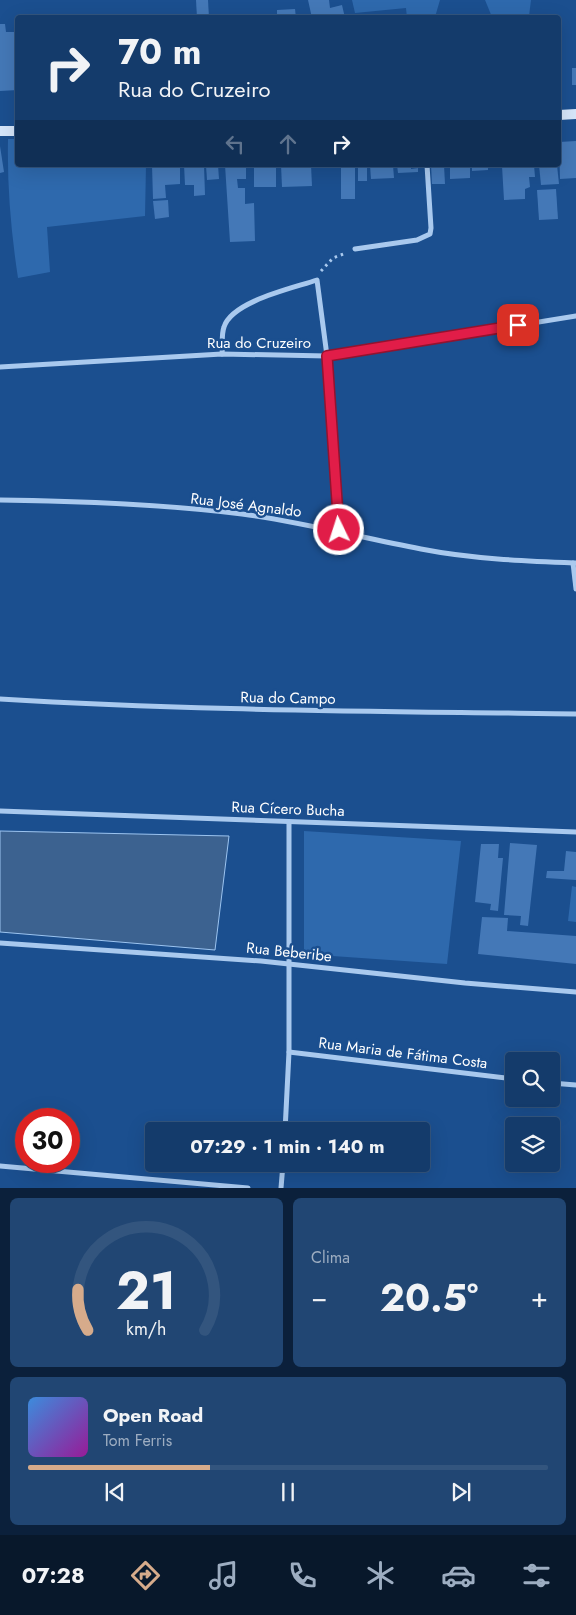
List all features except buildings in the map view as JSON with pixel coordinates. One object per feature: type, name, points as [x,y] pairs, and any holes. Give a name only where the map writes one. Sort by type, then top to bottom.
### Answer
[{"type":"street","points":[[561,115],[576,114]]},
{"type":"street","points":[[0,131],[15,131]]},
{"type":"street","points":[[355,249],[417,240],[430,234],[427,167]]},
{"type":"street","points":[[222,354],[224,328],[232,315],[267,296],[317,280],[327,356],[339,530]]},
{"type":"street","name":"Rua do Cruzeiro","points":[[0,367],[222,354],[327,356],[576,316]]},
{"type":"street","name":"Rua José Agnaldo","points":[[0,500],[71,501],[242,514],[339,530],[422,549],[518,560],[574,563]]},
{"type":"street","points":[[574,563],[576,589]]},
{"type":"street","name":"Rua do Campo","points":[[0,699],[220,709],[576,714]]},
{"type":"street","name":"Rua Cícero Bucha","points":[[0,811],[576,832]]},
{"type":"street","points":[[285,1122],[289,1052],[289,822]]},
{"type":"street","name":"Rua Beberibe","points":[[0,943],[289,965],[576,992]]},
{"type":"street","name":"Rua Maria de Fátima Costa","points":[[289,1052],[505,1078]]},
{"type":"street","points":[[560,1084],[576,1085]]},
{"type":"street","points":[[0,1166],[248,1188]]},
{"type":"street","points":[[281,1188],[282,1172]]},
{"type":"path","points":[[317,280],[322,269],[332,258],[355,249]]},
{"type":"shaded area","points":[[352,0],[440,0],[436,15],[407,15],[406,8],[355,13]]},
{"type":"shaded area","points":[[485,0],[531,0],[529,15],[491,15]]},
{"type":"shaded area","points":[[8,139],[15,139],[15,167],[146,167],[145,216],[47,227],[50,272],[18,278],[13,243],[8,174]]},
{"type":"shaded area","points":[[0,831],[229,836],[215,950],[0,932]]},
{"type":"shaded area","points":[[304,831],[461,841],[447,964],[304,954]]},
{"type":"shaded area","points":[[572,886],[576,887],[576,922],[568,921]]},
{"type":"route","points":[[339,530],[327,356],[518,325]]}]
